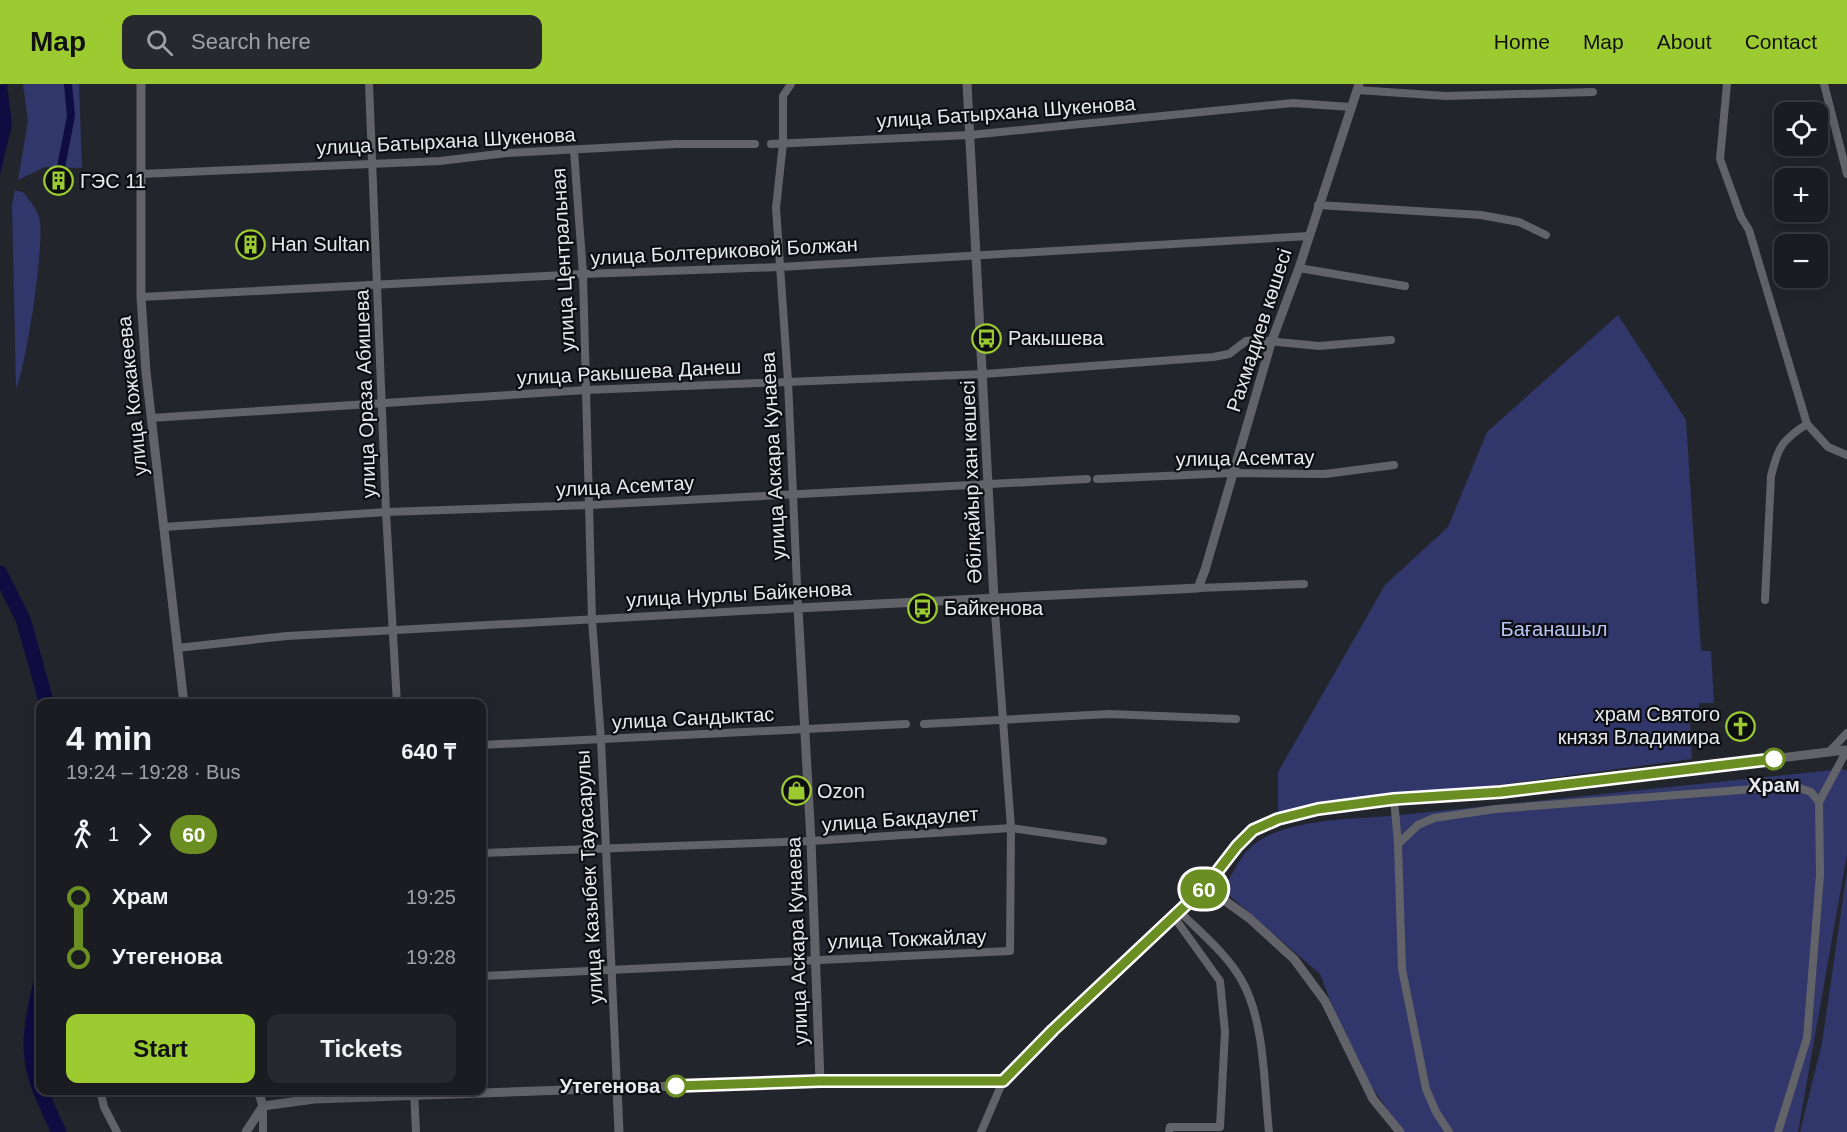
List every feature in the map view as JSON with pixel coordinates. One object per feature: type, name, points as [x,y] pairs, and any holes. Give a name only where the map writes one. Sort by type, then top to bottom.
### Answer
[{"type":"street","name":"улица Кожакеева","points":[[141,84],[141,297],[151,418],[183,699]]},
{"type":"street","name":"улица Ораза Абишева","points":[[369,84],[386,512],[397,699]]},
{"type":"street","name":"улица Аскара Кунаева","points":[[791,84],[783,96],[783,143],[776,208],[788,381],[811,841],[820,1081]]},
{"type":"street","name":"Әбілқайыр хан көшесі","points":[[967,84],[978,255],[994,599],[1011,828],[1010,951]]},
{"type":"street","points":[[1727,84],[1720,159],[1741,217],[1749,230],[1807,424],[1828,447],[1847,455]]},
{"type":"street","points":[[1824,84],[1847,174]]},
{"type":"street","points":[[1358,87],[1446,96],[1593,92]]},
{"type":"street","name":"Рахмадиев көшесі","points":[[1198,588],[1271,343],[1299,268],[1358,87]]},
{"type":"street","name":"улица Батырхана Шукенова","points":[[771,144],[970,135],[1293,103],[1351,107]]},
{"type":"street","name":"улица Батырхана Шукенова","points":[[140,174],[372,162],[440,161],[507,153],[676,144],[755,144]]},
{"type":"street","name":"улица Центральная","points":[[574,151],[583,274],[592,620]]},
{"type":"street","points":[[1318,205],[1481,215],[1519,222],[1546,235]]},
{"type":"street","name":"улица Болтериковой Болжан","points":[[141,297],[583,274],[780,267],[1309,236]]},
{"type":"street","points":[[1299,268],[1405,286]]},
{"type":"street","name":"улица Ракышева Данеш","points":[[151,418],[586,390],[984,374],[1213,357],[1228,354],[1246,341],[1319,346],[1391,340]]},
{"type":"street","points":[[1765,600],[1771,476],[1778,450],[1786,437],[1807,424]]},
{"type":"street","name":"улица Асемтау","points":[[1097,479],[1232,472],[1325,474],[1394,465]]},
{"type":"street","name":"улица Асемтау","points":[[164,527],[386,512],[590,505],[1087,479]]},
{"type":"street","name":"улица Нурлы Байкенова","points":[[177,648],[287,636],[798,608],[1304,584]]},
{"type":"street","name":"улица Казыбек Тауасарулы","points":[[592,620],[601,740],[619,1132]]},
{"type":"street","points":[[924,724],[1108,714],[1236,719]]},
{"type":"street","name":"улица Сандыктас","points":[[486,745],[906,724]]},
{"type":"street","points":[[1829,752],[1847,733]]},
{"type":"street","points":[[981,1132],[1003,1081],[1053,1030],[1206,886],[1237,846],[1253,830],[1270,822],[1318,809],[1394,799],[1501,792],[1846,750]]},
{"type":"street","points":[[1778,1132],[1807,1038],[1820,874],[1819,802],[1846,750]]},
{"type":"street","points":[[1398,844],[1418,825],[1434,818],[1496,809],[1794,786],[1811,792],[1819,802]]},
{"type":"street","points":[[1394,799],[1398,844],[1402,969],[1426,1089],[1449,1132]]},
{"type":"street","name":"улица Бакдаулет","points":[[486,854],[811,841],[1011,828],[1103,841]]},
{"type":"street","points":[[1206,886],[1249,918],[1294,959],[1325,1001],[1373,1099],[1400,1132]]},
{"type":"street","points":[[1169,1132],[1170,1127],[1220,1127],[1225,1032],[1220,981],[1177,915]]},
{"type":"street","points":[[1177,915],[1222,956],[1242,981],[1255,1012],[1269,1132]]},
{"type":"street","name":"улица Токжайлау","points":[[486,976],[1010,951]]},
{"type":"street","points":[[486,1091],[820,1081],[1003,1081]]},
{"type":"street","points":[[101,1095],[104,1107],[117,1132]]},
{"type":"street","points":[[260,1095],[263,1106],[263,1132]]},
{"type":"street","points":[[246,1132],[263,1106],[314,1099],[371,1095]]},
{"type":"street","points":[[414,1095],[416,1132]]},
{"type":"green space","points":[[23,84],[79,84],[82,168],[45,167],[18,180],[28,121]]},
{"type":"green space","points":[[15,190],[24,193],[35,208],[39,217],[40,230],[34,303],[25,356],[16,389],[12,205]]},
{"type":"green space","name":"Бағанашыл","points":[[1618,315],[1686,420],[1701,651],[1711,651],[1714,703],[1699,703],[1699,708],[1689,709],[1692,759],[1394,799],[1278,819],[1278,772],[1385,585],[1448,527],[1487,432]]},
{"type":"green space","points":[[1843,769],[1847,771],[1847,854],[1798,1132],[1403,1132],[1354,1061],[1320,974],[1223,890],[1244,854],[1261,840],[1295,826],[1315,822]]},
{"type":"green space","points":[[1847,871],[1847,1132],[1800,1132],[1822,1043]]},
{"type":"shaded area","points":[[7,84],[12,125],[0,175],[0,85]]},
{"type":"waterway","points":[[60,172],[71,116],[68,84]]},
{"type":"waterway","points":[[0,573],[23,619],[46,699]]},
{"type":"waterway","points":[[36,1005],[31,1046],[36,1076]]},
{"type":"waterway","points":[[42,1095],[59,1132]]},
{"type":"bus line","name":"60","points":[[676,1086],[820,1081],[1003,1081],[1053,1030],[1206,886],[1237,846],[1253,830],[1278,819],[1318,809],[1394,799],[1501,792],[1774,759]]},
{"type":"place","name":"ГЭС 11","points":[[59,181]]},
{"type":"place","name":"Han Sultan","points":[[250,244]]},
{"type":"place","name":"Ракышева","points":[[987,338]]},
{"type":"place","name":"Байкенова","points":[[923,608]]},
{"type":"place","name":"храм Святого князя Владимира","points":[[1741,726]]},
{"type":"place","name":"Храм","points":[[1774,759]]},
{"type":"place","name":"Ozon","points":[[796,791]]},
{"type":"place","name":"Утегенова","points":[[676,1086]]}]
